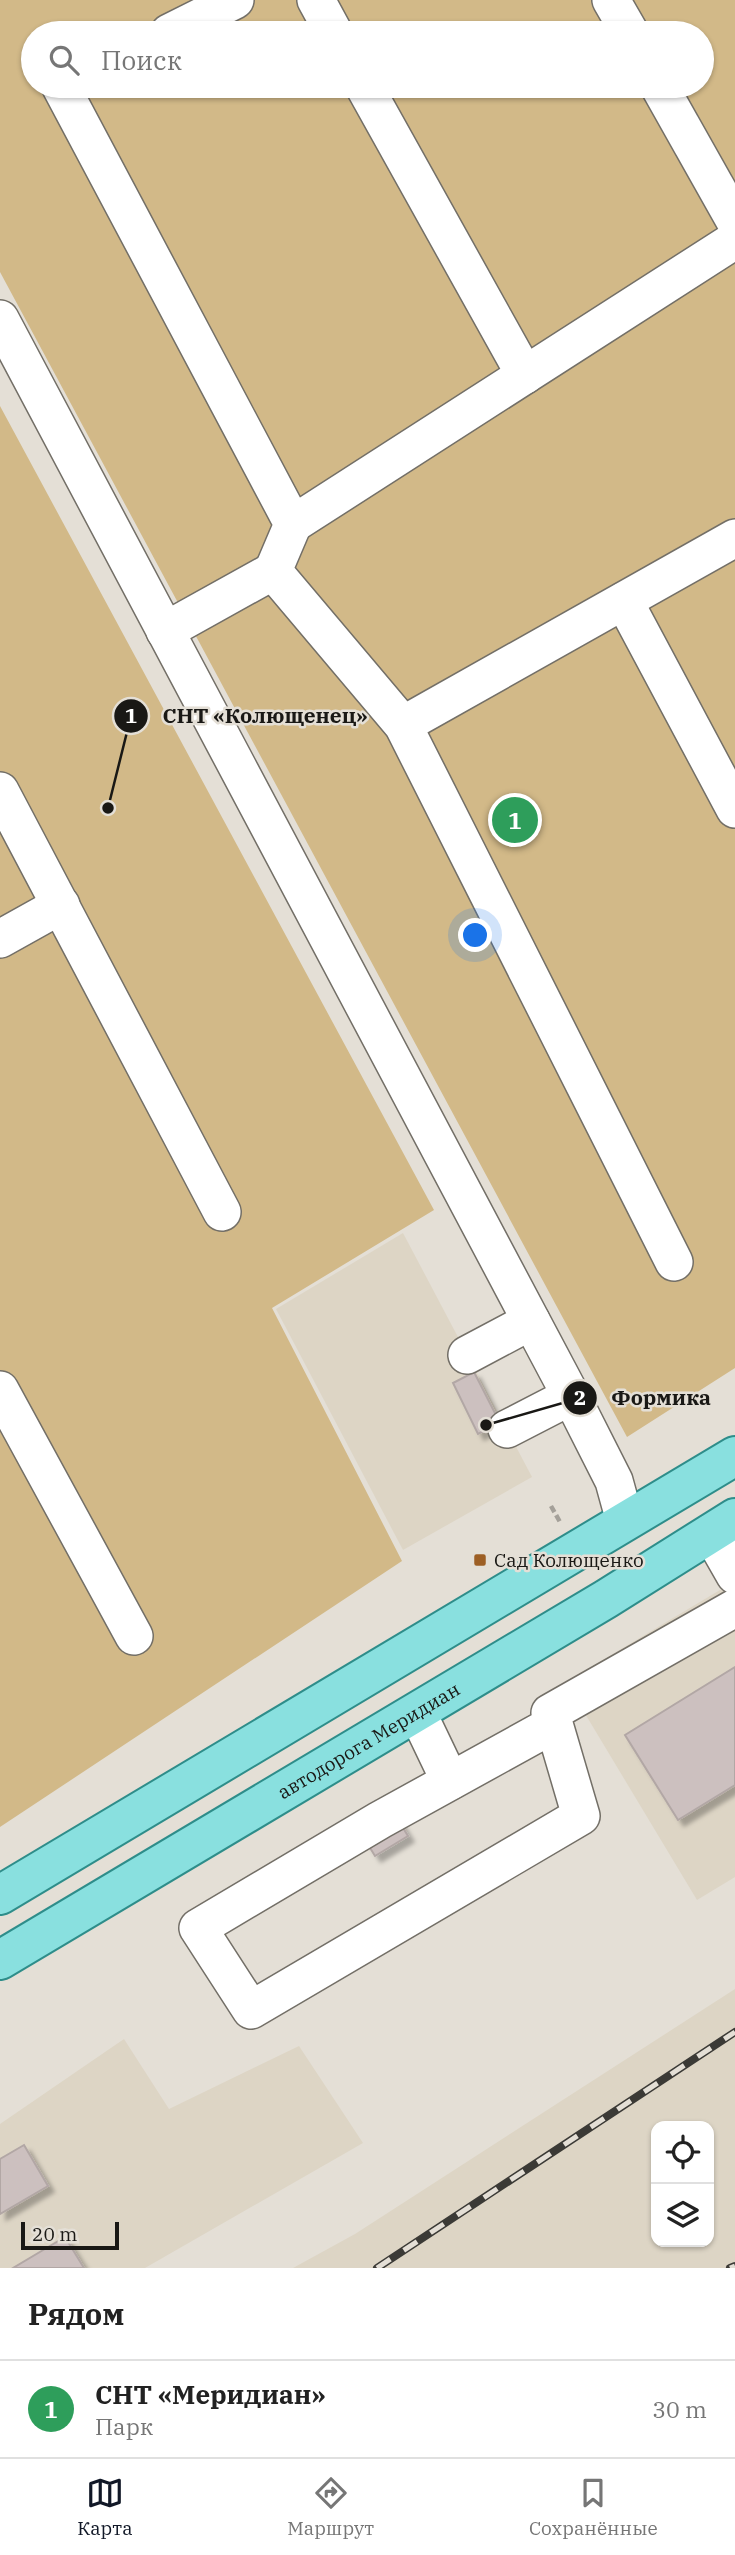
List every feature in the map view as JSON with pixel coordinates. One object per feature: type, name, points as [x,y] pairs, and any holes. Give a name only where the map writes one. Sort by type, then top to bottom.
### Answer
[{"type":"main road","points":[[0,1895],[735,1456]]},
{"type":"main road","points":[[625,1521],[652,1570]]},
{"type":"main road","name":"автодорога Меридиан","points":[[0,1960],[417,1712],[723,1525]]},
{"type":"street","points":[[193,21],[235,0]]},
{"type":"street","points":[[316,0],[327,21]]},
{"type":"street","points":[[611,0],[623,21]]},
{"type":"street","points":[[66,98],[293,524]]},
{"type":"street","points":[[371,98],[525,375]]},
{"type":"street","points":[[666,98],[735,221]]},
{"type":"street","points":[[165,631],[273,571],[293,524],[735,240]]},
{"type":"street","points":[[0,319],[571,1396],[614,1481],[625,1521]]},
{"type":"street","points":[[402,725],[735,538]]},
{"type":"street","points":[[273,571],[402,725],[674,1262]]},
{"type":"street","points":[[624,601],[735,808]]},
{"type":"street","points":[[0,791],[222,1212]]},
{"type":"street","points":[[0,939],[61,905]]},
{"type":"street","points":[[467,1355],[531,1321]]},
{"type":"street","points":[[0,1390],[134,1636]]},
{"type":"street","points":[[507,1429],[571,1396]]},
{"type":"street","points":[[723,1525],[735,1576]]},
{"type":"street","points":[[554,1724],[450,1781],[198,1928],[251,2010],[581,1816],[554,1724],[550,1713],[735,1608]]},
{"type":"street","points":[[417,1712],[450,1781]]},
{"type":"shaded area","points":[[0,0],[735,0],[735,1368],[627,1437],[0,272]]},
{"type":"shaded area","points":[[0,406],[434,1210],[272,1308],[402,1561],[0,1827]]},
{"type":"shaded area","points":[[403,1233],[532,1477],[403,1550],[276,1309]]},
{"type":"shaded area","points":[[735,1581],[735,1877],[697,1900],[566,1682]]},
{"type":"shaded area","points":[[735,1989],[735,2268],[293,2268],[355,2234]]},
{"type":"shaded area","points":[[124,2039],[169,2109],[299,2046],[363,2143],[145,2268],[0,2268],[0,2124]]},
{"type":"building","points":[[474,1372],[500,1423],[478,1434],[453,1383]]},
{"type":"building","points":[[735,1667],[735,1785],[678,1820],[625,1735]]},
{"type":"building","points":[[389,1805],[408,1836],[375,1856],[356,1825]]},
{"type":"building","points":[[24,2145],[48,2186],[0,2214],[0,2159]]},
{"type":"building","points":[[65,2237],[84,2268],[13,2268]]},
{"type":"railway","points":[[377,2268],[735,2032]]},
{"type":"railway","points":[[730,2268],[735,2266]]},
{"type":"place","name":"СНТ «Колющенец»","points":[[108,808]]},
{"type":"place","name":"СНТ «Меридиан»","points":[[515,820]]},
{"type":"place","name":"Формика","points":[[486,1425]]},
{"type":"place","name":"Сад Колющенко","points":[[480,1560]]}]
